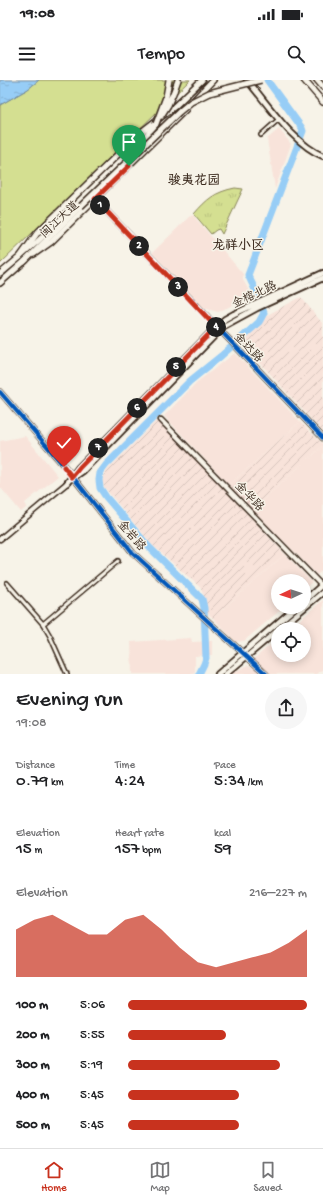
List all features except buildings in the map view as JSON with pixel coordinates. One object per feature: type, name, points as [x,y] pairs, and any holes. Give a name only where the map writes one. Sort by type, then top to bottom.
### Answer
[{"type":"main road","points":[[156,124],[166,97],[169,80]]},
{"type":"main road","points":[[24,262],[156,124],[168,105],[178,80]]},
{"type":"main road","name":"闽江大道","points":[[0,274],[20,256],[43,226],[139,134],[175,106],[202,80]]},
{"type":"main road","name":"闽江大道","points":[[0,283],[24,262],[51,242],[163,132],[213,80]]},
{"type":"main road","points":[[247,80],[295,136],[315,153],[323,156]]},
{"type":"main road","points":[[250,80],[255,89]]},
{"type":"main road","points":[[20,256],[191,102],[209,93],[261,80]]},
{"type":"main road","points":[[304,80],[322,102]]},
{"type":"main road","points":[[317,80],[323,87]]},
{"type":"main road","name":"金榕北路","points":[[268,301],[323,273]]},
{"type":"main road","name":"金榕北路","points":[[67,483],[80,467],[217,329],[225,319],[323,278]]},
{"type":"main road","points":[[311,595],[323,586]]},
{"type":"main road","points":[[287,622],[323,592]]},
{"type":"main road","points":[[226,674],[244,655],[288,614]]},
{"type":"main road","points":[[218,674],[271,634]]},
{"type":"street","points":[[261,135],[279,119]]},
{"type":"street","name":"金达路","points":[[95,199],[217,329],[323,438]]},
{"type":"street","name":"金岩路","points":[[0,392],[73,477],[133,552],[266,674]]},
{"type":"street","name":"金华路","points":[[161,420],[323,586]]},
{"type":"street","name":"金榕北路","points":[[0,539],[67,483]]},
{"type":"street","points":[[43,624],[118,561]]},
{"type":"street","points":[[7,583],[43,624],[67,674]]},
{"type":"shaded area","points":[[279,129],[291,144],[275,189],[267,139]]},
{"type":"shaded area","points":[[192,214],[243,274],[243,280],[252,296],[218,312],[207,309],[202,306],[152,253]]},
{"type":"shaded area","points":[[301,297],[323,324],[323,432],[242,343],[269,314]]},
{"type":"shaded area","points":[[235,353],[300,422],[229,485],[164,416],[197,382]]},
{"type":"shaded area","points":[[158,419],[285,554],[213,618],[207,613],[206,602],[201,588],[151,544],[104,487],[102,481],[107,470]]},
{"type":"shaded area","points":[[300,422],[323,444],[323,446],[252,509],[229,485]]},
{"type":"shaded area","points":[[25,436],[58,476],[25,503],[27,507],[21,512],[0,487],[0,441]]},
{"type":"shaded area","points":[[323,446],[323,570],[317,575],[252,509]]},
{"type":"shaded area","points":[[285,554],[304,574],[271,574],[271,614],[276,614],[244,641],[236,642],[213,618]]},
{"type":"shaded area","points":[[323,600],[323,669],[317,674],[271,674],[254,659],[271,644],[271,662],[311,662],[311,622],[297,622],[307,614],[311,614],[311,610]]},
{"type":"shaded area","points":[[191,638],[192,642],[212,641],[212,655],[195,656],[194,674],[132,674],[131,642]]},
{"type":"shaded area","points":[[248,665],[257,669],[263,674],[231,674]]},
{"type":"green space","points":[[39,80],[190,80],[0,264],[0,105],[28,89]]},
{"type":"green space","points":[[235,188],[243,189],[222,234],[219,229],[211,234],[194,214],[212,197]]},
{"type":"water","points":[[0,80],[39,80],[28,89],[0,105]]},
{"type":"waterway","points":[[199,674],[206,658],[204,608],[202,599],[149,547],[106,497],[100,488],[99,480],[100,473],[106,465],[190,381],[259,322],[264,313],[248,275],[303,131],[267,80]]},
{"type":"cycle path","points":[[95,199],[323,438]]},
{"type":"cycle path","points":[[0,392],[65,467],[133,553],[266,674]]},
{"type":"district","name":"骏夷花园","points":[[194,179]]},
{"type":"district","name":"龙祥小区","points":[[238,244]]},
{"type":"route","points":[[64,467],[72,477],[140,404],[216,327],[95,199],[129,166]]}]
